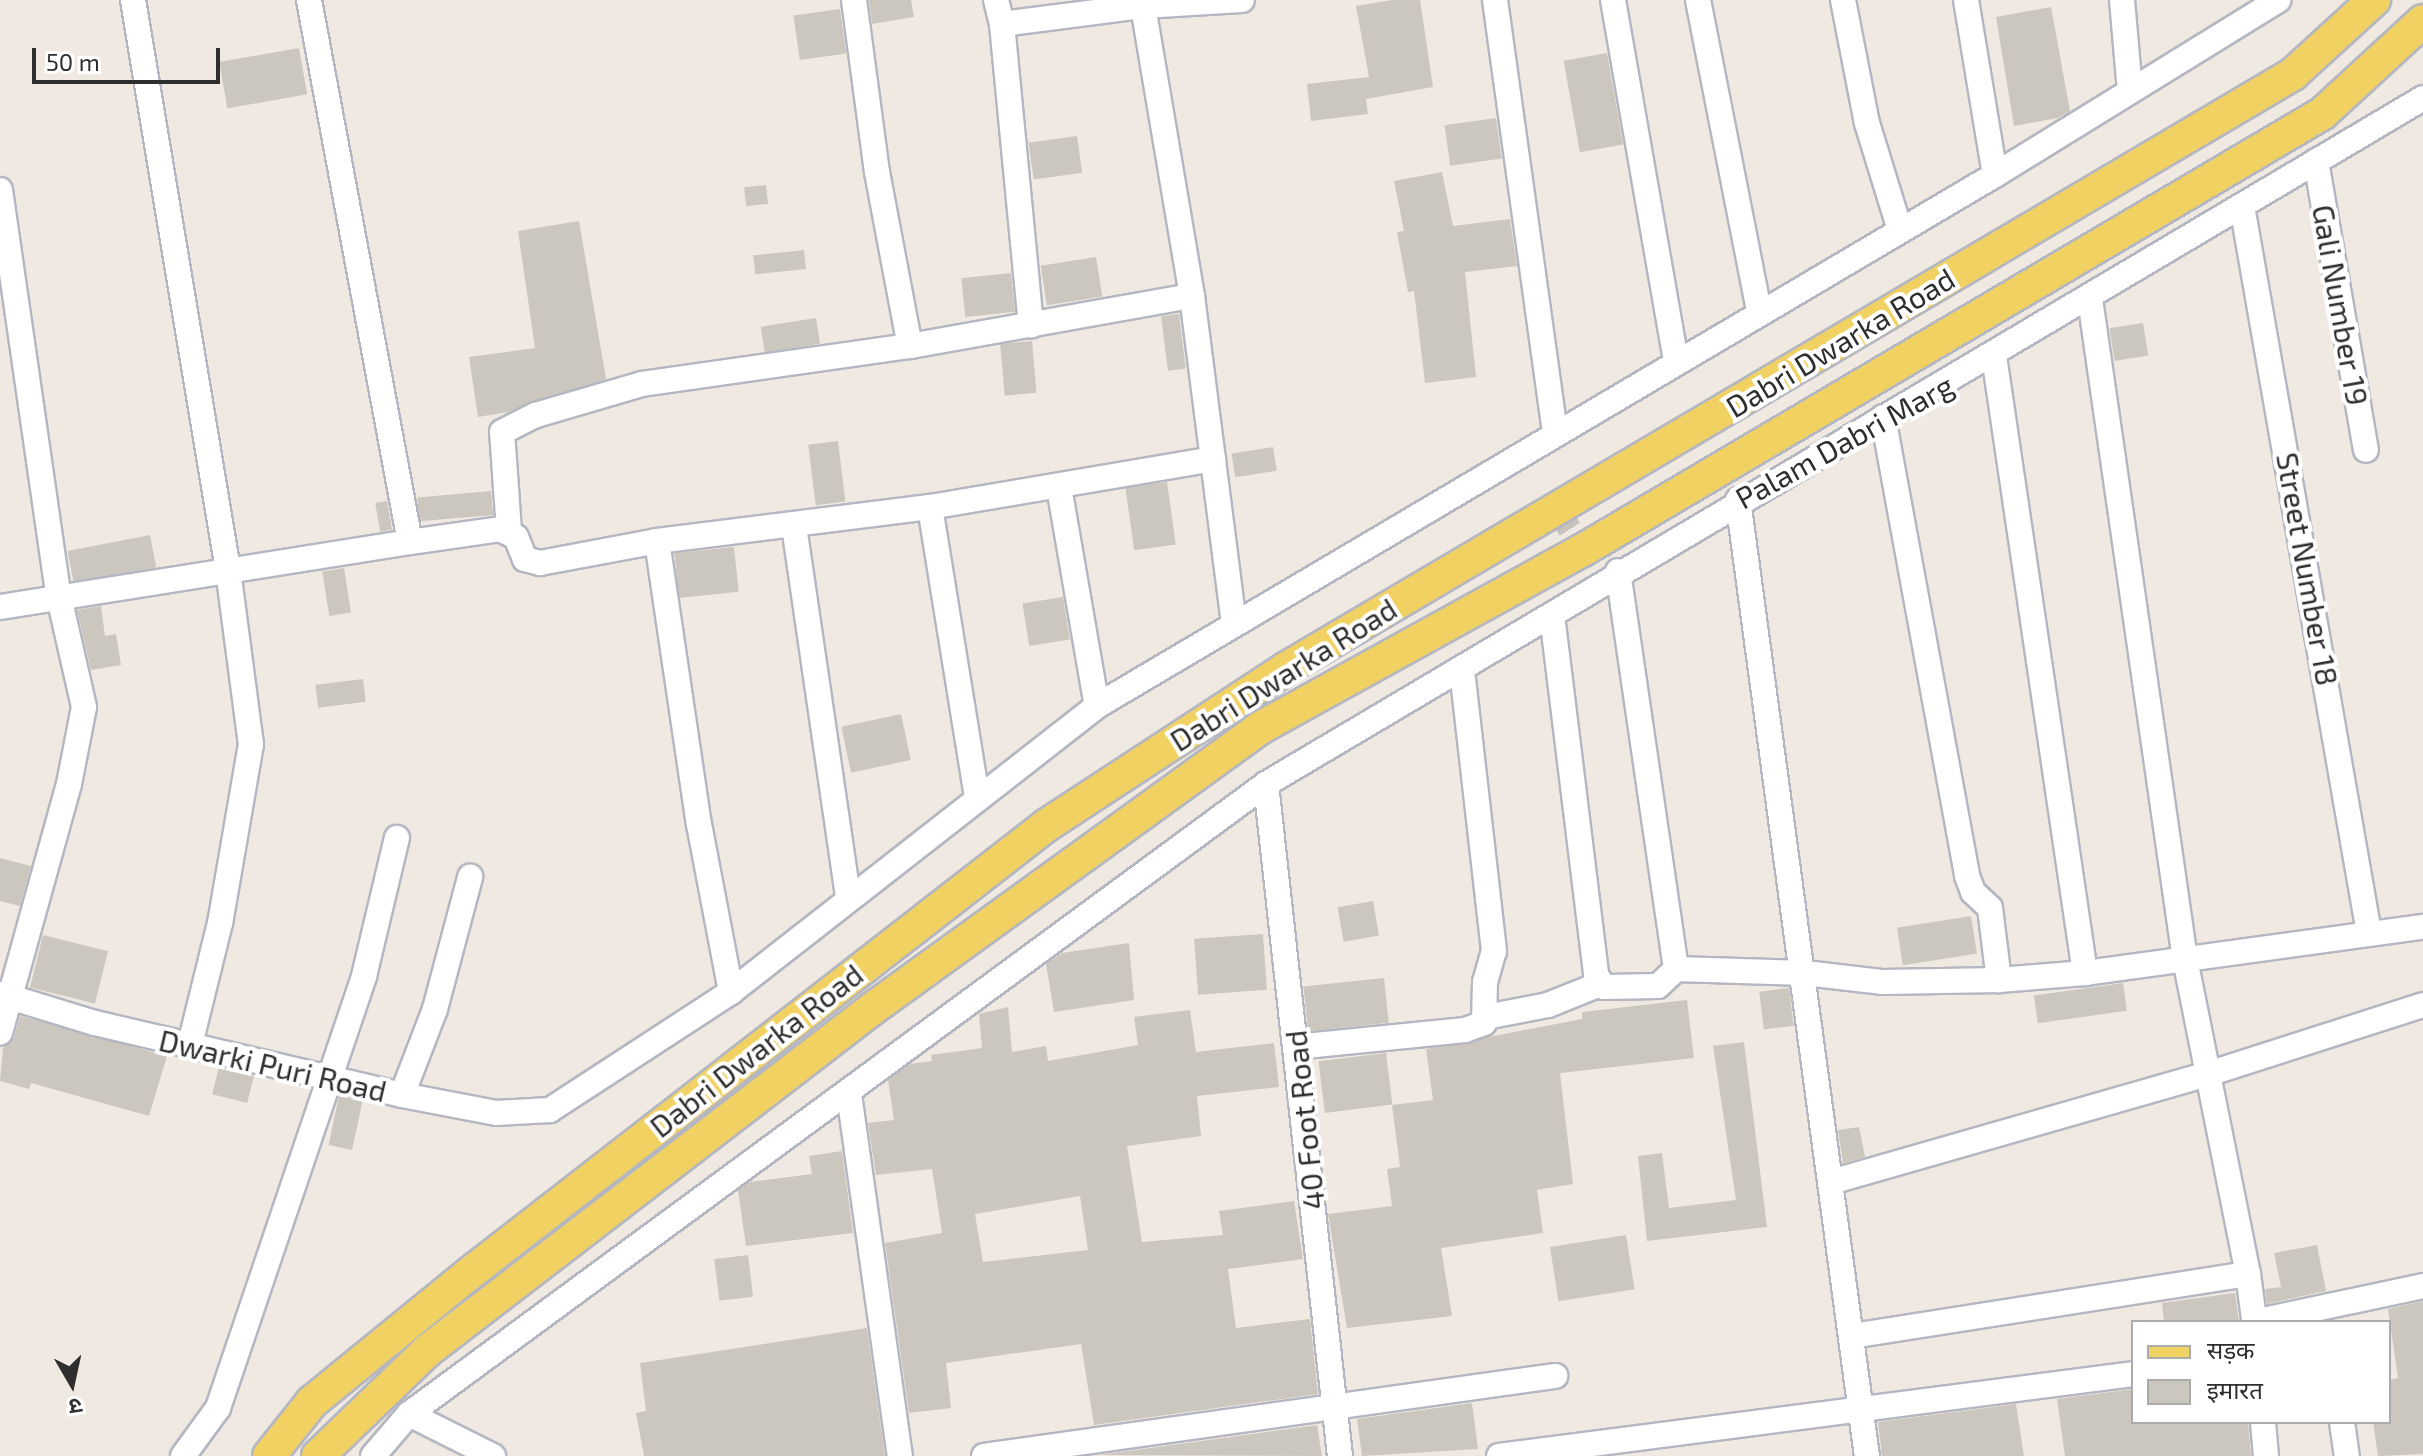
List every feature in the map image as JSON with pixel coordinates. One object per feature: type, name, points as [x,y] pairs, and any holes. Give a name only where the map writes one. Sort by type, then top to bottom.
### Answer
[{"type":"main road","name":"Dabri Dwarka Road","points":[[269,1456],[312,1402],[457,1284],[1047,825],[1285,669],[2293,74],[2374,0]]},
{"type":"main road","name":"Dabri Dwarka Road","points":[[318,1456],[439,1342],[872,1009],[1260,728],[1583,550],[2323,113],[2423,21]]},
{"type":"street","points":[[133,0],[228,570],[251,744],[220,923],[190,1044]]},
{"type":"street","points":[[309,0],[410,542]]},
{"type":"street","points":[[854,0],[877,172],[910,346]]},
{"type":"street","points":[[996,0],[1002,24],[1031,326]]},
{"type":"street","points":[[1002,24],[1143,6],[1242,0]]},
{"type":"street","points":[[1495,0],[1555,434]]},
{"type":"street","points":[[1613,0],[1676,362]]},
{"type":"street","points":[[1698,0],[1759,312]]},
{"type":"street","points":[[1843,0],[1867,123],[1900,230]]},
{"type":"street","points":[[1966,0],[1995,175]]},
{"type":"street","points":[[2122,0],[2130,91]]},
{"type":"street","points":[[657,541],[699,824],[731,992],[977,796],[1097,706],[1995,175],[2278,0]]},
{"type":"street","points":[[1143,6],[1192,296],[1234,623]]},
{"type":"street","name":"Palam Dabri Marg","points":[[373,1456],[409,1414],[849,1094],[1266,784],[1552,615],[1618,571],[1994,356],[2423,98]]},
{"type":"street","points":[[2396,114],[2423,111]]},
{"type":"street","name":"Gali Number 19","points":[[2316,161],[2366,450]]},
{"type":"street","points":[[0,190],[59,597],[84,707],[6,995],[0,1033]]},
{"type":"street","name":"Street Number 18","points":[[2242,206],[2369,933]]},
{"type":"street","points":[[1192,296],[910,346],[642,384],[516,424],[502,432],[509,531],[532,562],[657,541],[930,507],[1213,459]]},
{"type":"street","points":[[2090,299],[2185,959],[2205,1075],[2248,1274],[2254,1320],[2325,1314],[2423,1286]]},
{"type":"street","points":[[1994,356],[2085,973]]},
{"type":"street","points":[[1883,417],[1967,876],[1973,892],[1990,908],[1999,980]]},
{"type":"street","points":[[1059,487],[1097,706]]},
{"type":"street","points":[[1738,500],[1805,973],[1867,1456]]},
{"type":"street","points":[[930,507],[977,796]]},
{"type":"street","points":[[794,526],[848,898]]},
{"type":"street","points":[[0,607],[410,542],[509,531]]},
{"type":"street","points":[[1618,571],[1676,969]]},
{"type":"street","points":[[1552,615],[1600,984]]},
{"type":"street","points":[[1295,1047],[1465,1030],[1480,1026],[1486,1017],[1485,982],[1494,951],[1462,669]]},
{"type":"street","name":"40 Foot Road","points":[[1266,784],[1337,1404],[1340,1456]]},
{"type":"street","points":[[183,1456],[218,1408],[364,976],[397,838]]},
{"type":"street","points":[[402,1095],[435,1009],[470,877]]},
{"type":"street","points":[[1486,1017],[1548,1005],[1600,984],[1618,990],[1658,986],[1676,969],[1805,973],[1883,982],[1999,980],[2085,973],[2423,927]]},
{"type":"street","name":"Dwarki Puri Road","points":[[6,995],[95,1023],[330,1079],[496,1113],[550,1110],[731,992]]},
{"type":"street","points":[[1831,1182],[2205,1075],[2423,1005]]},
{"type":"street","points":[[849,1094],[900,1456]]},
{"type":"street","points":[[1852,1336],[2248,1274]]},
{"type":"street","points":[[1499,1456],[1862,1412],[2131,1374]]},
{"type":"street","points":[[984,1456],[1337,1404],[1555,1376]]},
{"type":"street","points":[[409,1414],[493,1456]]},
{"type":"street","points":[[2263,1424],[2266,1456]]},
{"type":"street","points":[[2342,1424],[2347,1456]]},
{"type":"building","points":[[869,0],[911,0],[914,17],[872,24]]},
{"type":"building","points":[[1392,0],[1420,0],[1433,87],[1366,99],[1368,114],[1311,121],[1307,84],[1369,77],[1356,6]]},
{"type":"building","points":[[2051,7],[2070,111],[2058,118],[2014,126],[1996,17]]},
{"type":"building","points":[[840,9],[846,54],[800,60],[793,16]]},
{"type":"building","points":[[299,48],[307,94],[227,108],[219,62]]},
{"type":"building","points":[[1607,53],[1623,145],[1580,152],[1564,61]]},
{"type":"building","points":[[1496,118],[1502,159],[1450,166],[1445,125]]},
{"type":"building","points":[[1077,136],[1082,173],[1034,179],[1028,143]]},
{"type":"building","points":[[1442,172],[1453,226],[1510,219],[1517,266],[1465,272],[1476,377],[1425,383],[1414,291],[1408,292],[1397,232],[1404,231],[1394,181]]},
{"type":"building","points":[[766,185],[768,204],[746,206],[744,187]]},
{"type":"building","points":[[579,221],[606,379],[508,412],[478,417],[469,357],[535,348],[518,231]]},
{"type":"building","points":[[804,250],[806,269],[755,274],[753,255]]},
{"type":"building","points":[[1096,257],[1102,297],[1047,305],[1041,266]]},
{"type":"building","points":[[1011,273],[1015,312],[965,317],[961,278]]},
{"type":"building","points":[[1179,314],[1186,369],[1168,371],[1161,316]]},
{"type":"building","points":[[816,318],[820,344],[765,352],[761,327]]},
{"type":"building","points":[[2143,323],[2148,356],[2115,361],[2109,328]]},
{"type":"building","points":[[1032,341],[1037,393],[1005,396],[1000,344]]},
{"type":"building","points":[[838,441],[845,502],[816,505],[808,445]]},
{"type":"building","points":[[1273,447],[1277,471],[1235,477],[1232,454]]},
{"type":"building","points":[[1167,482],[1176,544],[1134,550],[1125,488]]},
{"type":"building","points":[[491,491],[493,515],[419,521],[417,497]]},
{"type":"building","points":[[387,501],[392,530],[380,532],[375,503]]},
{"type":"building","points":[[150,535],[156,567],[74,583],[68,551]]},
{"type":"building","points":[[734,547],[739,592],[679,598],[674,553]]},
{"type":"building","points":[[344,568],[351,612],[329,616],[322,571]]},
{"type":"building","points":[[1063,597],[1070,639],[1029,646],[1023,603]]},
{"type":"building","points":[[101,606],[105,636],[116,634],[121,665],[91,670],[77,610]]},
{"type":"building","points":[[363,679],[366,702],[318,708],[315,685]]},
{"type":"building","points":[[901,714],[911,760],[851,773],[841,727]]},
{"type":"building","points":[[0,858],[31,866],[20,906],[0,901]]},
{"type":"building","points":[[1373,901],[1379,935],[1344,942],[1338,907]]},
{"type":"building","points":[[1971,916],[1977,954],[1903,965],[1897,928]]},
{"type":"building","points":[[1263,934],[1267,990],[1198,995],[1194,939]]},
{"type":"building","points":[[43,935],[108,951],[95,1004],[30,987]]},
{"type":"building","points":[[1129,943],[1134,1000],[1054,1012],[1046,964],[1062,953]]},
{"type":"building","points":[[1384,978],[1389,1023],[1308,1031],[1303,986]]},
{"type":"building","points":[[2123,983],[2127,1011],[2038,1023],[2034,996]]},
{"type":"building","points":[[1789,988],[1794,1026],[1764,1029],[1759,992]]},
{"type":"building","points":[[1687,1000],[1694,1058],[1560,1073],[1573,1184],[1537,1190],[1543,1233],[1441,1248],[1452,1316],[1347,1328],[1328,1214],[1392,1206],[1387,1169],[1400,1167],[1392,1105],[1433,1100],[1426,1049],[1582,1019],[1582,1012]]},
{"type":"building","points":[[1008,1007],[1012,1052],[1046,1046],[1048,1061],[1138,1045],[1134,1017],[1190,1010],[1196,1052],[1274,1043],[1279,1087],[1197,1096],[1201,1136],[1127,1146],[1142,1242],[1223,1235],[1219,1211],[1294,1201],[1303,1259],[1228,1269],[1236,1328],[1310,1319],[1318,1394],[1094,1425],[1081,1344],[946,1363],[951,1408],[909,1413],[885,1243],[942,1233],[932,1169],[876,1175],[868,1123],[894,1120],[888,1080],[910,1064],[932,1061],[931,1055],[982,1048],[979,1014]],"holes":[[[1080,1196],[1088,1250],[983,1262],[975,1214]]]},
{"type":"building","points":[[20,1016],[167,1056],[149,1116],[31,1083],[29,1089],[0,1081],[3,1048],[14,1038]]},
{"type":"building","points":[[1744,1042],[1767,1227],[1647,1241],[1638,1156],[1662,1153],[1669,1208],[1736,1200],[1713,1046]]},
{"type":"building","points":[[1386,1053],[1392,1105],[1325,1113],[1319,1061]]},
{"type":"building","points":[[219,1067],[254,1076],[247,1103],[212,1094]]},
{"type":"building","points":[[339,1096],[362,1101],[352,1150],[329,1145]]},
{"type":"building","points":[[1859,1127],[1865,1157],[1843,1163],[1838,1130]]},
{"type":"building","points":[[842,1151],[853,1233],[746,1246],[738,1190],[750,1182],[812,1174],[809,1156]]},
{"type":"building","points":[[1626,1235],[1635,1289],[1559,1301],[1550,1247]]},
{"type":"building","points":[[2317,1245],[2326,1291],[2267,1304],[2265,1289],[2281,1287],[2274,1253]]},
{"type":"building","points":[[748,1255],[753,1297],[719,1301],[714,1259]]},
{"type":"building","points":[[2235,1293],[2239,1320],[2164,1320],[2162,1303]]},
{"type":"building","points":[[2423,1301],[2423,1454],[2378,1456],[2373,1424],[2391,1424],[2391,1380],[2398,1378],[2388,1309]]},
{"type":"building","points":[[867,1328],[885,1456],[644,1456],[636,1413],[646,1411],[640,1363]]},
{"type":"building","points":[[2131,1389],[2131,1424],[2248,1424],[2251,1456],[2065,1456],[2057,1399]]},
{"type":"building","points":[[1472,1403],[1478,1449],[1362,1456],[1357,1419]]},
{"type":"building","points":[[2016,1404],[2024,1456],[1882,1456],[1878,1422]]},
{"type":"building","points":[[1317,1425],[1322,1456],[1099,1455]]},
{"type":"tunnel","points":[[1557,509],[1583,550]]}]
